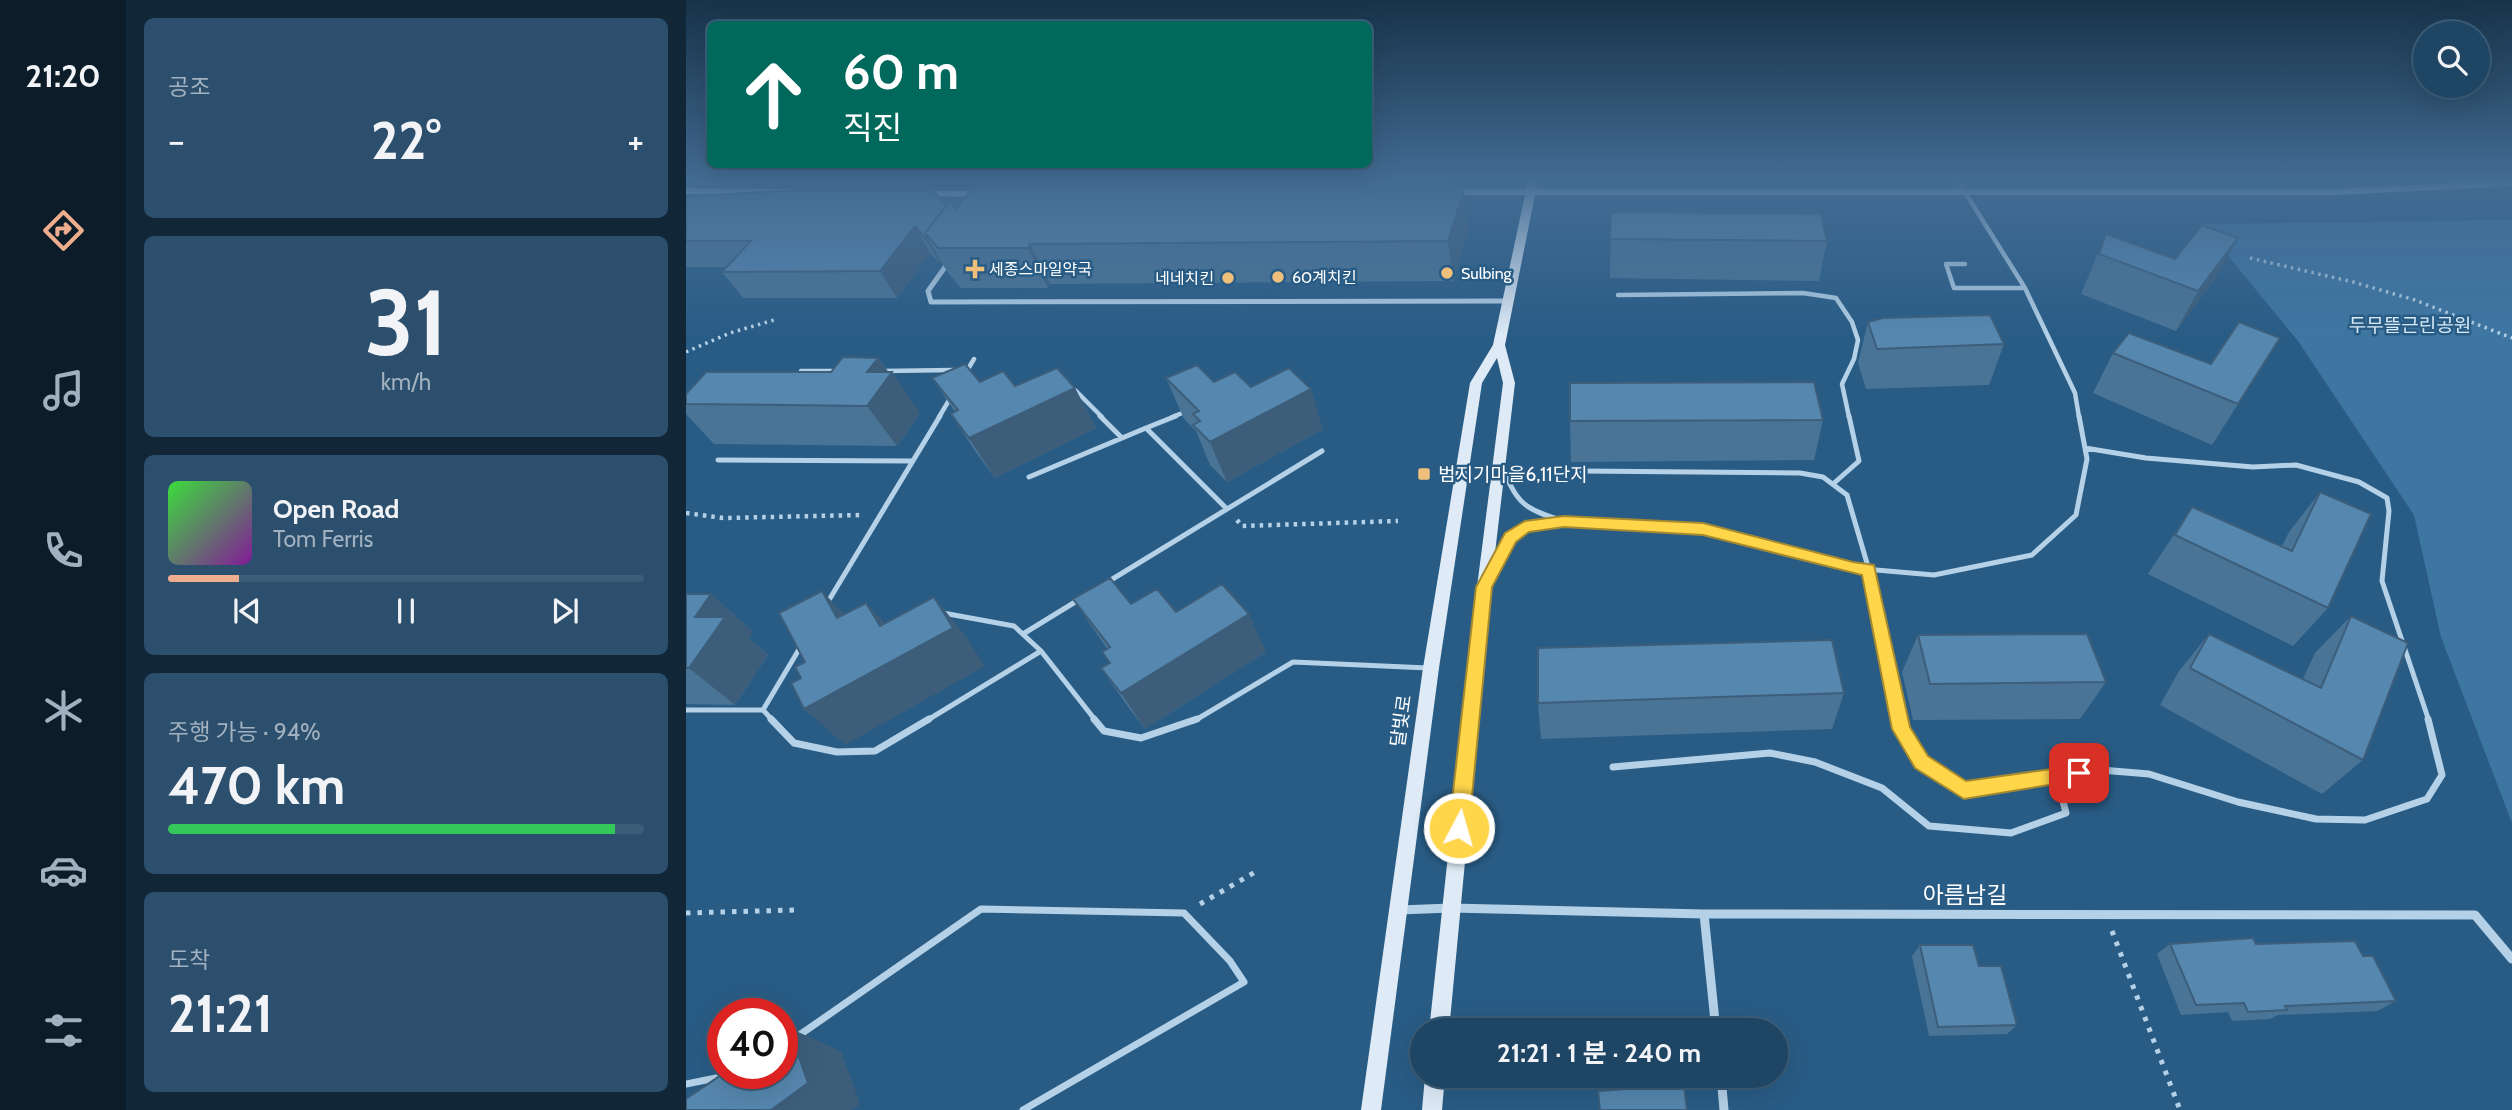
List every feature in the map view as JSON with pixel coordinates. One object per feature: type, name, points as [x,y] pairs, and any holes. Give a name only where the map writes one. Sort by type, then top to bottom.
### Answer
[{"type":"street","name":"달빛로","points":[[1371,1110],[1431,668],[1476,383],[1499,345],[1522,233]]},
{"type":"street","points":[[952,258],[928,291],[931,302],[1508,300]]},
{"type":"street","name":"달빛로","points":[[1441,1018],[1484,587],[1509,383],[1499,345]]},
{"type":"street","name":"아름남길","points":[[1399,910],[1451,908],[1704,914],[2475,915],[2512,959]]},
{"type":"street","points":[[1704,914],[1715,1018]]},
{"type":"street","points":[[1432,1110],[1434,1088]]},
{"type":"street","points":[[1722,1088],[1724,1110]]},
{"type":"lane","points":[[1484,587],[1511,537],[1525,526],[1564,521],[1703,529],[1853,568],[1934,575],[2032,555],[2076,515],[2087,458],[2075,393],[2025,288],[1989,233]]},
{"type":"lane","points":[[1965,264],[1946,264],[1954,288],[2025,288]]},
{"type":"lane","points":[[1618,295],[1803,293],[1836,298],[1854,321],[1859,350],[1842,384],[1859,461],[1833,484]]},
{"type":"lane","points":[[1856,356],[1867,354]]},
{"type":"lane","points":[[961,382],[974,359]]},
{"type":"lane","points":[[870,371],[967,370]]},
{"type":"lane","points":[[801,371],[842,371]]},
{"type":"lane","points":[[1069,384],[1121,437]]},
{"type":"lane","points":[[825,607],[954,393]]},
{"type":"lane","points":[[1030,477],[1191,409]]},
{"type":"lane","points":[[1146,428],[1227,509]]},
{"type":"lane","points":[[1580,471],[1800,473],[1823,477],[1847,495],[1869,569],[1901,729],[1922,762],[1964,790],[2101,770],[2149,774],[2238,802],[2316,820],[2365,821],[2427,799],[2442,775],[2429,721],[2382,581],[2389,511],[2387,498],[2359,482],[2296,465],[2253,467],[2146,458],[2085,448]]},
{"type":"lane","points":[[1102,586],[1322,451]]},
{"type":"lane","points":[[1500,457],[1514,498],[1525,510],[1564,521]]},
{"type":"lane","points":[[718,460],[913,461]]},
{"type":"lane","points":[[1023,634],[1091,593]]},
{"type":"lane","points":[[940,612],[1014,626],[1041,651],[1104,731],[1141,738],[1188,724],[1293,662],[1431,668]]},
{"type":"lane","points":[[763,710],[805,641]]},
{"type":"lane","points":[[686,710],[763,710],[794,743],[837,752],[875,751],[1041,651]]},
{"type":"lane","points":[[1613,768],[1770,753],[1815,762],[1882,788],[1929,826],[2011,833],[2066,813],[2057,776]]},
{"type":"lane","points":[[798,1035],[981,909],[1184,913],[1230,961],[1244,982],[1023,1110]]},
{"type":"lane","points":[[686,1084],[707,1080]]},
{"type":"path","points":[[2250,258],[2353,282],[2415,300],[2512,338]]},
{"type":"path","points":[[686,352],[730,333],[774,320]]},
{"type":"path","points":[[1227,509],[1242,526],[1398,521]]},
{"type":"path","points":[[686,513],[723,518],[881,515]]},
{"type":"path","points":[[1184,913],[1257,871]]},
{"type":"path","points":[[686,913],[794,910]]},
{"type":"path","points":[[2106,914],[2180,1110]]},
{"type":"green space","name":"두무뜰근린공원","points":[[2209,233],[2512,233],[2512,823],[2441,637],[2414,515],[2298,341]]},
{"type":"building","points":[[686,233],[910,233],[880,271],[722,272],[751,241],[686,241]]},
{"type":"building","points":[[925,233],[1451,233],[1448,241],[1030,244],[1028,248],[938,248]]},
{"type":"building","points":[[1610,233],[1825,233],[1827,241],[1610,239]]},
{"type":"building","points":[[2196,233],[2224,233],[2238,238],[2198,291],[2099,254],[2106,234],[2175,259]]},
{"type":"building","points":[[1990,315],[2004,344],[1877,349],[1868,322],[1883,318]]},
{"type":"building","points":[[2239,322],[2280,338],[2238,404],[2113,353],[2129,333],[2211,364]]},
{"type":"building","points":[[843,357],[878,358],[867,372],[892,372],[867,406],[686,404],[686,394],[706,372],[831,372]]},
{"type":"building","points":[[965,364],[980,382],[1003,371],[1015,386],[1057,368],[1075,388],[969,438],[951,414],[958,410],[932,378]]},
{"type":"building","points":[[1197,365],[1214,382],[1235,372],[1251,387],[1289,368],[1311,389],[1210,442],[1193,425],[1200,421],[1193,414],[1199,411],[1166,378]]},
{"type":"building","points":[[1814,382],[1823,420],[1570,421],[1570,383]]},
{"type":"building","points":[[2320,492],[2371,514],[2328,608],[2175,535],[2192,507],[2292,551]]},
{"type":"building","points":[[1110,578],[1131,604],[1157,589],[1176,612],[1222,584],[1249,614],[1121,693],[1101,668],[1110,663],[1102,652],[1110,647],[1073,599]]},
{"type":"building","points":[[822,591],[837,618],[866,603],[880,626],[934,597],[953,628],[804,709],[791,683],[801,678],[795,667],[805,662],[779,613]]},
{"type":"building","points":[[686,594],[711,594],[695,617],[725,617],[689,668],[686,668]]},
{"type":"building","points":[[2351,616],[2408,643],[2363,760],[2190,668],[2209,634],[2321,688]]},
{"type":"building","points":[[2087,634],[2106,682],[1930,684],[1918,635]]},
{"type":"building","points":[[1832,640],[1844,693],[1538,703],[1538,648]]},
{"type":"building","points":[[2253,938],[2256,944],[2355,941],[2363,956],[2373,956],[2396,1001],[2285,1006],[2287,1010],[2248,1012],[2244,1003],[2196,1005],[2170,944]]},
{"type":"building","points":[[1920,945],[1973,945],[1979,966],[2001,966],[2017,1025],[1938,1027]]},
{"type":"building","points":[[798,1054],[808,1083],[771,1110],[686,1110],[686,1099],[707,1085],[707,1089],[798,1089]]},
{"type":"building","points":[[1684,1088],[1687,1110],[1600,1110],[1598,1091]]},
{"type":"place","name":"세종스마일약국","points":[[975,269]]},
{"type":"place","name":"Sulbing","points":[[1447,273]]},
{"type":"place","name":"60계치킨","points":[[1278,277]]},
{"type":"place","name":"네네치킨","points":[[1228,278]]},
{"type":"place","name":"범지기마을6,11단지","points":[[1424,474]]},
{"type":"route","points":[[1459,828],[1484,587],[1511,537],[1525,526],[1564,521],[1703,529],[1853,568],[1869,569],[1901,729],[1922,762],[1964,790],[2079,773]]}]
